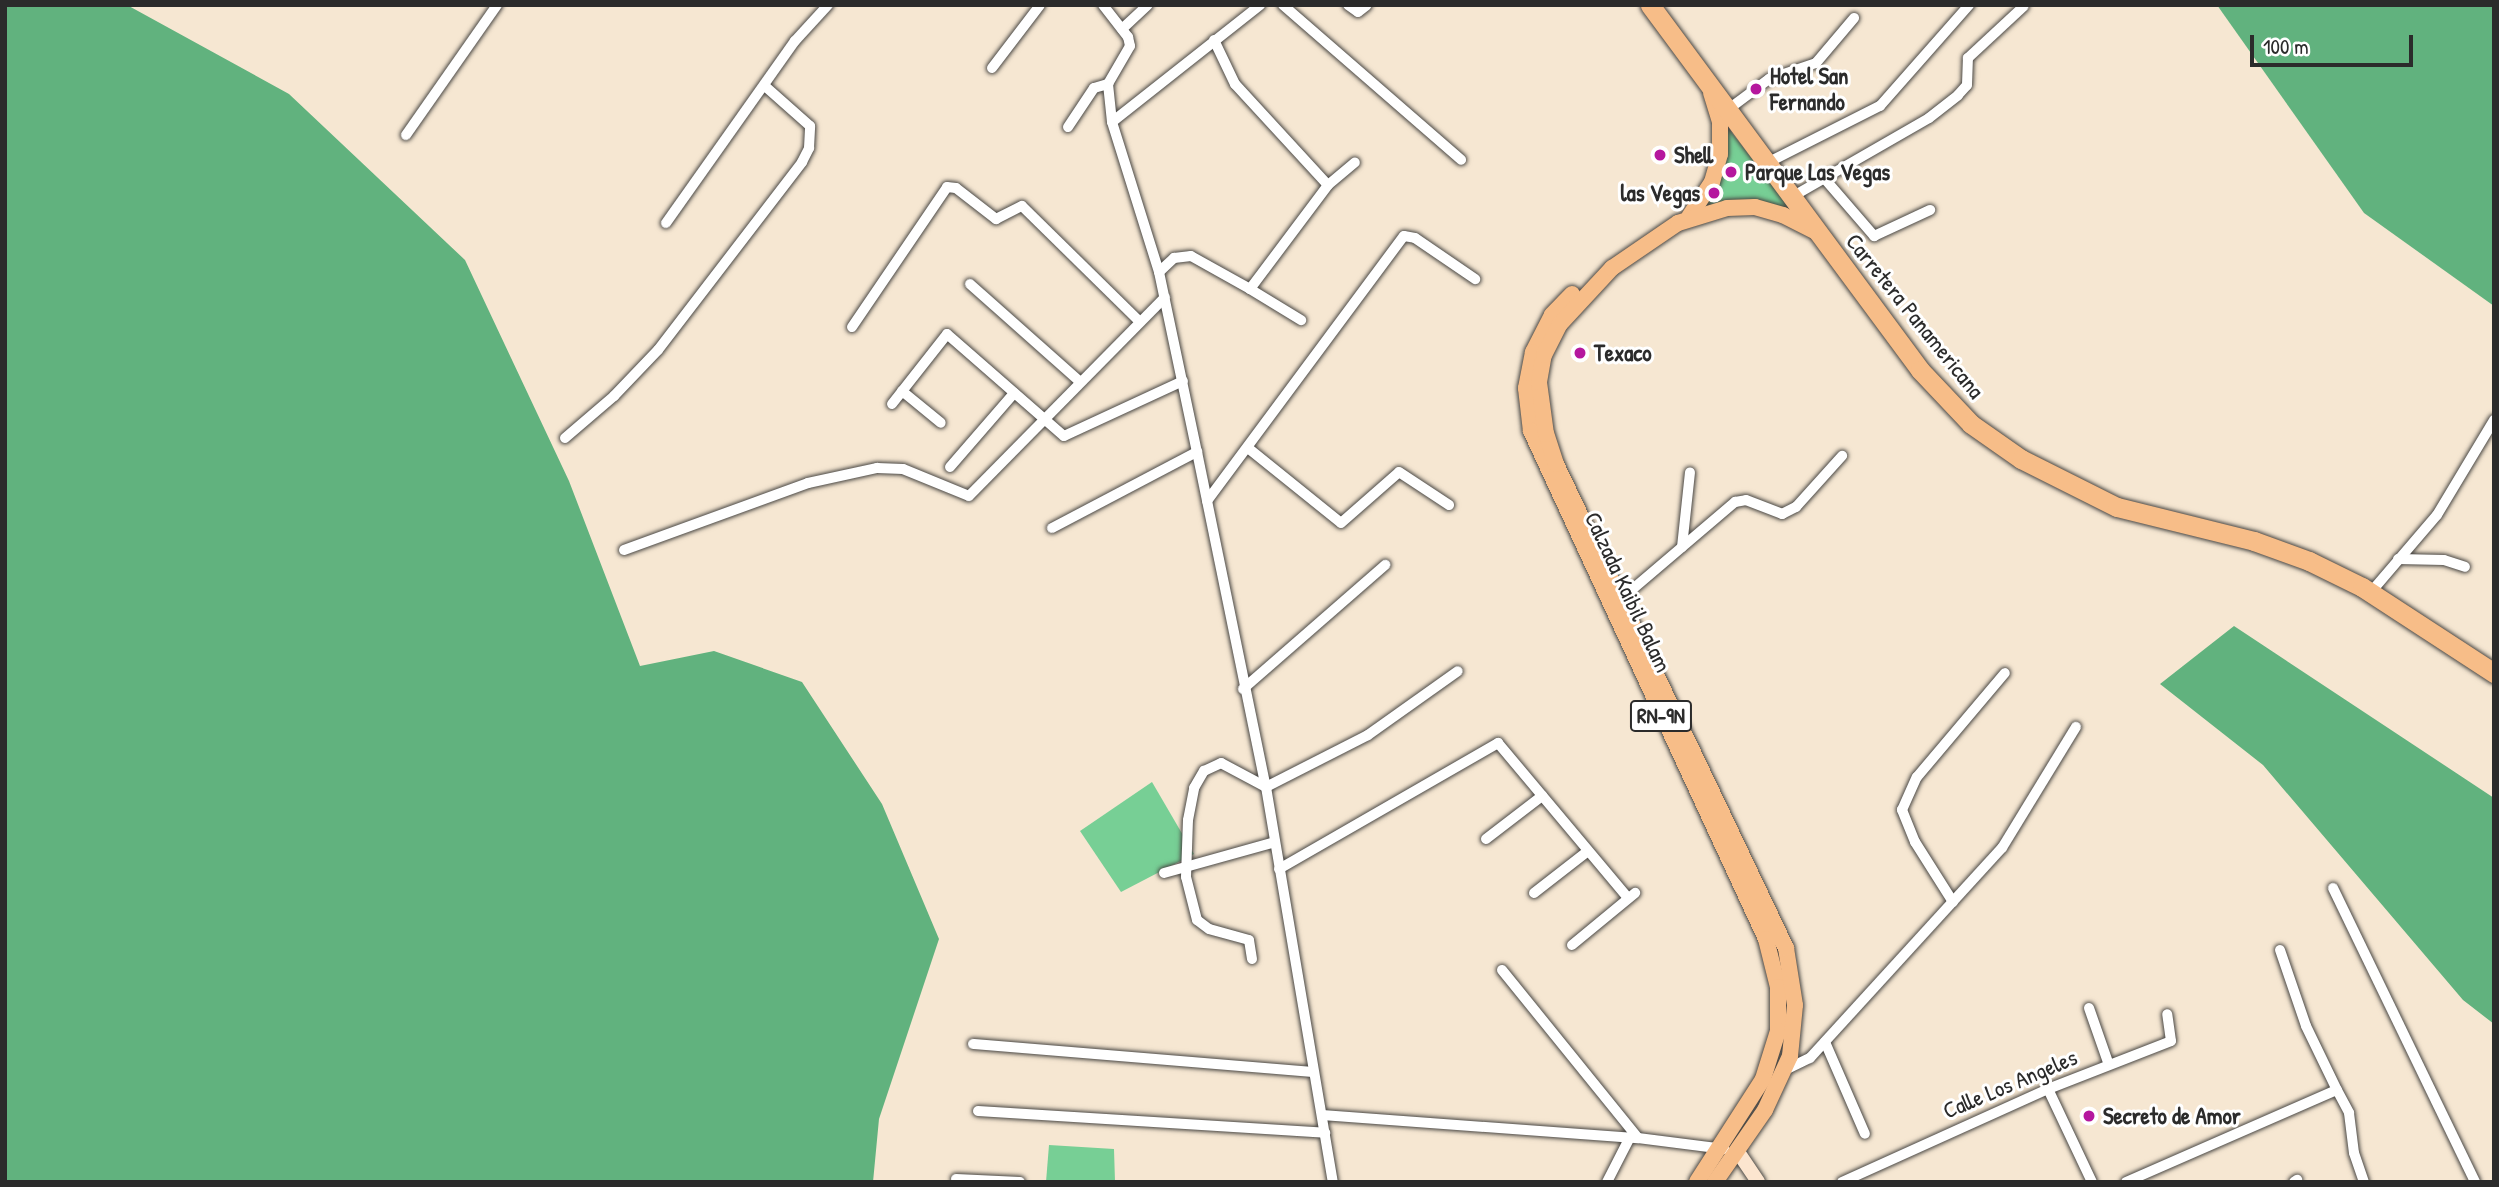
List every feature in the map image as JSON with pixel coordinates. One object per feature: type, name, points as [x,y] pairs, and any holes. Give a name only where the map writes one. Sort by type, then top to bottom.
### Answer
[{"type":"highway","name":"Carretera Panamericana","points":[[1650,6],[1815,232],[1920,370],[1972,424],[2021,459],[2117,508],[2254,541],[2309,561],[2371,593],[2494,673]]},
{"type":"main road","name":"Calzada Kaibil Balam","points":[[1697,1182],[1755,1097],[1772,1056],[1779,1011],[1775,965],[1542,462],[1528,417],[1530,363],[1543,328],[1573,293],[1595,275],[1612,268],[1689,217],[1712,182],[1720,154],[1720,122],[1710,89]]},
{"type":"main road","name":"Calzada Kaibil Balam","points":[[1689,217],[1755,207],[1783,215],[1815,232]]},
{"type":"main road","name":"Calzada Kaibil Balam","points":[[1612,268],[1559,325],[1544,355],[1539,382],[1549,448],[1780,927],[1795,1004],[1794,1036],[1785,1070],[1738,1153],[1715,1182]]},
{"type":"street","points":[[406,135],[497,5]]},
{"type":"street","points":[[666,223],[795,41],[828,5]]},
{"type":"street","points":[[992,68],[1040,5]]},
{"type":"street","points":[[1068,127],[1094,88],[1108,84],[1128,55],[1128,37],[1103,5]]},
{"type":"street","points":[[1122,29],[1148,5]]},
{"type":"street","points":[[1112,122],[1259,5]]},
{"type":"street","points":[[1283,5],[1461,160]]},
{"type":"street","points":[[1348,5],[1358,12],[1367,5]]},
{"type":"street","points":[[1765,163],[1880,106],[1969,5]]},
{"type":"street","points":[[1790,198],[1929,118],[1958,95],[1967,85],[1968,58],[2024,6]]},
{"type":"street","points":[[1726,111],[1769,79],[1816,63],[1854,18]]},
{"type":"street","points":[[1214,40],[1235,84],[1328,185]]},
{"type":"street","points":[[1108,84],[1112,122],[1159,272],[1197,452],[1242,689],[1265,787],[1311,1072],[1322,1115],[1333,1182]]},
{"type":"street","points":[[565,438],[614,396],[658,350],[802,162],[809,148],[810,126],[765,86]]},
{"type":"street","points":[[1250,289],[1328,185],[1355,162]]},
{"type":"street","points":[[1824,178],[1874,236],[1930,210]]},
{"type":"street","points":[[852,327],[947,187],[956,188],[996,219],[1013,207],[1025,209],[1138,320]]},
{"type":"street","points":[[1206,501],[1404,236],[1415,238],[1475,279]]},
{"type":"street","points":[[1159,272],[1174,258],[1191,256],[1301,320]]},
{"type":"street","points":[[970,285],[1078,380]]},
{"type":"street","points":[[624,550],[808,483],[877,468],[903,469],[969,496],[1078,380],[1165,297]]},
{"type":"street","points":[[892,404],[947,334],[1014,393],[1069,435],[1182,382]]},
{"type":"street","points":[[902,391],[940,423]]},
{"type":"street","points":[[950,467],[1014,393]]},
{"type":"street","points":[[2371,593],[2462,480],[2494,420]]},
{"type":"street","points":[[1248,448],[1341,523],[1399,472],[1449,505]]},
{"type":"street","points":[[1052,528],[1197,452]]},
{"type":"street","points":[[1621,599],[1735,502],[1746,500],[1782,514],[1796,507],[1842,456]]},
{"type":"street","points":[[1682,547],[1690,472]]},
{"type":"street","points":[[2398,559],[2444,559],[2465,567]]},
{"type":"street","points":[[1242,689],[1385,565]]},
{"type":"street","points":[[1265,787],[1368,735],[1458,671]]},
{"type":"street","points":[[1953,902],[1915,842],[1902,810],[1917,777],[2005,673]]},
{"type":"street","points":[[1785,1070],[1804,1063],[1825,1042],[2002,848],[2076,727]]},
{"type":"street","points":[[1279,869],[1492,744],[1506,747],[1588,851],[1631,896],[1572,945]]},
{"type":"street","points":[[1252,959],[1249,940],[1209,929],[1197,920],[1186,868],[1188,820],[1194,788],[1204,771],[1221,763],[1265,787]]},
{"type":"street","points":[[1486,839],[1542,796]]},
{"type":"street","points":[[1164,873],[1275,842]]},
{"type":"street","points":[[1534,892],[1588,851]]},
{"type":"street","points":[[2333,888],[2475,1182]]},
{"type":"street","points":[[2280,950],[2306,1026],[2352,1122],[2354,1153],[2364,1182]]},
{"type":"street","points":[[1502,970],[1634,1137]]},
{"type":"street","points":[[2089,1008],[2109,1065]]},
{"type":"street","name":"Calle Los Angeles","points":[[1847,1181],[2048,1089],[2172,1040],[2167,1014]]},
{"type":"street","points":[[1825,1042],[1865,1134]]},
{"type":"street","points":[[973,1044],[1311,1072]]},
{"type":"street","points":[[2048,1089],[2092,1182]]},
{"type":"street","points":[[2126,1182],[2337,1090]]},
{"type":"street","points":[[978,1111],[1325,1133]]},
{"type":"street","points":[[1322,1115],[1634,1137],[1721,1149],[1738,1153],[1758,1182]]},
{"type":"street","points":[[1607,1182],[1634,1137]]},
{"type":"street","points":[[2469,1169],[2481,1182]]},
{"type":"street","points":[[956,1179],[1020,1182]]},
{"type":"green space","points":[[5,5],[127,5],[289,94],[465,260],[569,481],[640,666],[714,651],[802,682],[882,804],[939,939],[879,1119],[873,1182],[5,1182]]},
{"type":"green space","points":[[2217,5],[2494,5],[2494,306],[2364,213]]},
{"type":"green space","name":"las Vegas","points":[[1721,119],[1792,210],[1693,214],[1714,183]]},
{"type":"green space","points":[[2234,626],[2494,798],[2494,1024],[2463,1000],[2263,765],[2160,684]]},
{"type":"green space","points":[[1152,782],[1194,854],[1121,892],[1080,831]]},
{"type":"green space","points":[[1049,1145],[1114,1149],[1115,1182],[1046,1182]]},
{"type":"place","name":"Hotel San Fernando","points":[[1756,89]]},
{"type":"place","name":"Shell","points":[[1660,155]]},
{"type":"place","name":"Parque Las Vegas","points":[[1731,172]]},
{"type":"place","name":"las Vegas","points":[[1714,193]]},
{"type":"place","name":"Texaco","points":[[1580,353]]},
{"type":"place","name":"Secreto de Amor","points":[[2089,1116]]}]
